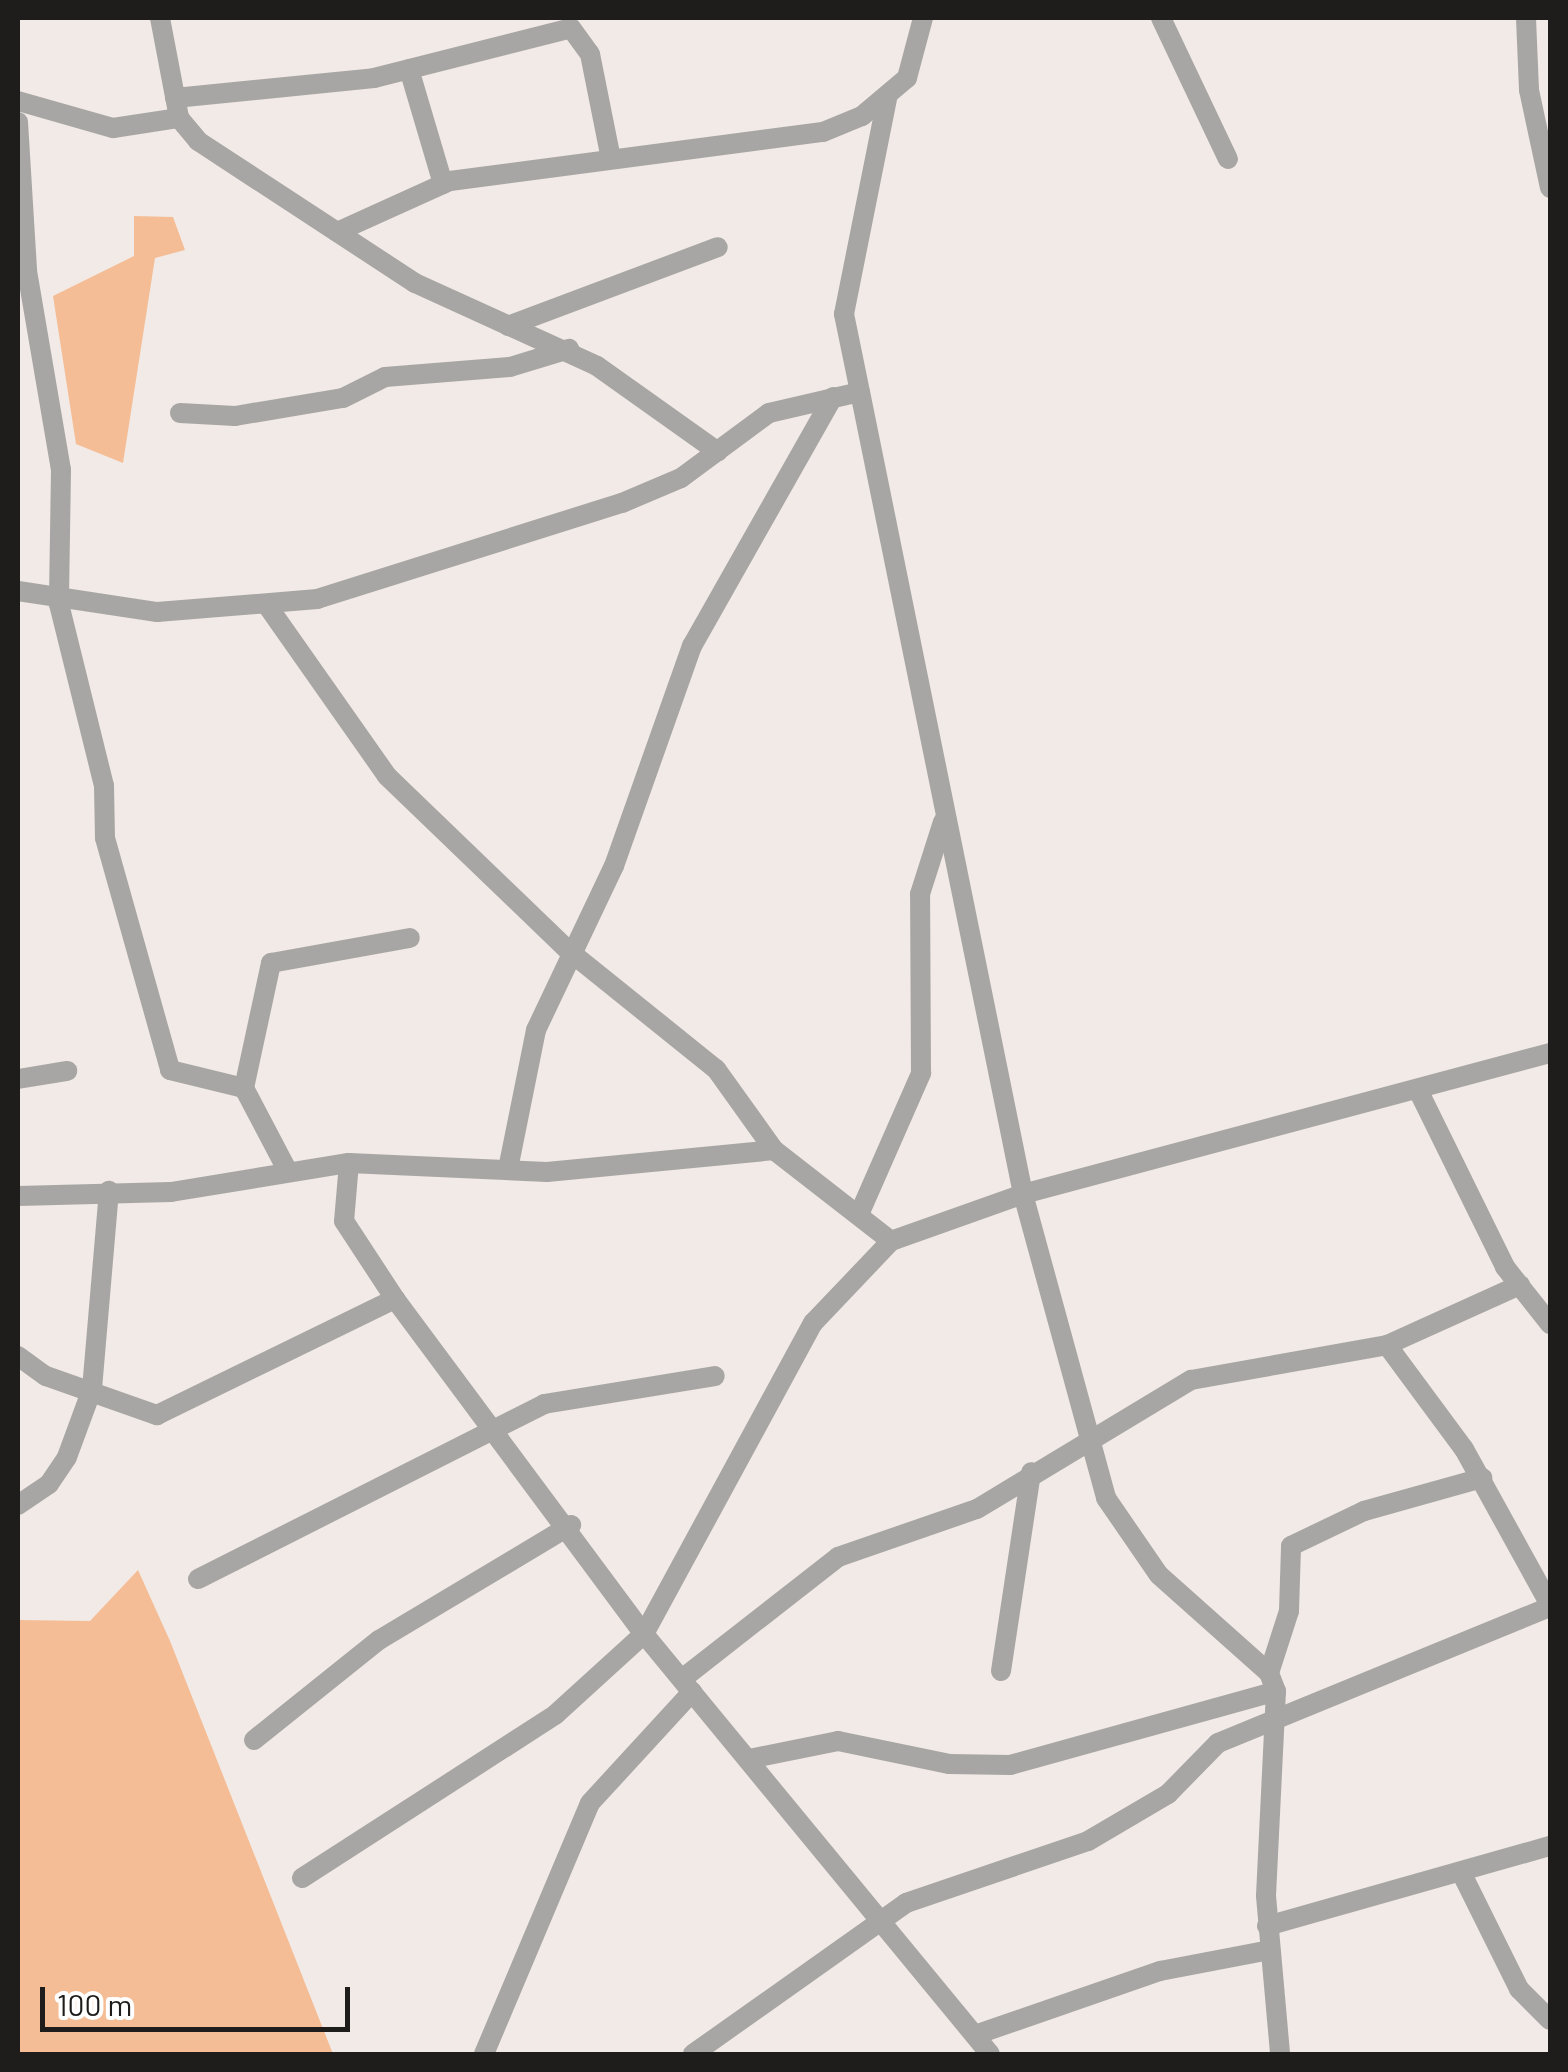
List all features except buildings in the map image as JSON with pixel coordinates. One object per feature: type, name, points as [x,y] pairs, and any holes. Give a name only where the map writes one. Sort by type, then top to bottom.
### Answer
[{"type":"street","points":[[160,18],[177,108],[198,141],[337,232],[508,326],[569,350],[718,452]]},
{"type":"street","points":[[337,232],[443,184],[610,154],[823,132],[887,98],[907,78],[923,18]]},
{"type":"street","points":[[1161,18],[1228,159]]},
{"type":"street","points":[[1526,18],[1529,90],[1550,188]]},
{"type":"street","points":[[18,101],[112,128],[177,108],[408,69],[571,28],[590,54],[610,154]]},
{"type":"street","points":[[408,69],[443,184]]},
{"type":"street","points":[[887,98],[844,314],[943,822],[1024,1194],[1106,1498],[1135,1546],[1272,1682]]},
{"type":"street","points":[[18,122],[22,265],[56,411],[60,591],[104,786],[105,838],[164,1056],[188,1078],[244,1088]]},
{"type":"street","points":[[508,326],[718,247]]},
{"type":"street","points":[[180,412],[235,416],[343,398],[386,376],[510,367],[569,350]]},
{"type":"street","points":[[18,591],[60,591],[157,612],[270,608],[566,523],[681,478],[770,413],[860,392]]},
{"type":"street","points":[[508,1169],[536,1030],[569,951],[614,866],[692,646],[832,397]]},
{"type":"street","points":[[270,608],[387,776],[569,951],[716,1069],[774,1150],[861,1210],[892,1241]]},
{"type":"street","points":[[861,1210],[920,1073],[920,894],[943,822]]},
{"type":"street","points":[[286,1168],[244,1088],[271,963],[410,938]]},
{"type":"street","points":[[302,1878],[540,1725],[644,1634],[814,1323],[892,1241],[1024,1194],[1420,1094],[1550,1053]]},
{"type":"street","points":[[18,1078],[67,1071]]},
{"type":"street","points":[[1420,1094],[1520,1285],[1550,1324]]},
{"type":"street","points":[[18,1196],[108,1190],[171,1192],[286,1168],[349,1163],[508,1169],[774,1150]]},
{"type":"street","points":[[349,1163],[344,1221],[395,1299],[571,1526],[644,1634],[748,1759],[873,1920],[983,2048],[1160,1971],[1270,1950]]},
{"type":"street","points":[[18,1505],[58,1470],[92,1389],[108,1190]]},
{"type":"street","points":[[484,2054],[590,1803],[687,1685],[838,1558],[977,1508],[1087,1436],[1192,1380],[1386,1345],[1520,1285]]},
{"type":"street","points":[[18,1356],[46,1376],[157,1415],[395,1299]]},
{"type":"street","points":[[693,2054],[873,1920],[957,1882],[1088,1841],[1168,1794],[1218,1743],[1550,1606],[1482,1478],[1386,1345]]},
{"type":"street","points":[[198,1580],[494,1425],[612,1388],[716,1376]]},
{"type":"street","points":[[1001,1671],[1031,1472]]},
{"type":"street","points":[[1280,2054],[1267,1926],[1272,1682],[1289,1611],[1292,1546],[1364,1511],[1482,1478]]},
{"type":"street","points":[[254,1740],[379,1640],[571,1526]]},
{"type":"street","points":[[748,1759],[838,1741],[949,1764],[1010,1765],[1272,1682]]},
{"type":"street","points":[[1267,1926],[1550,1846]]},
{"type":"street","points":[[1462,1872],[1519,1989],[1550,2020]]},
{"type":"shaded area","points":[[134,216],[173,217],[185,250],[155,258],[123,463],[76,444],[53,296],[134,256]]},
{"type":"shaded area","points":[[138,1570],[170,1641],[333,2054],[18,2054],[18,1620],[90,1621]]}]
